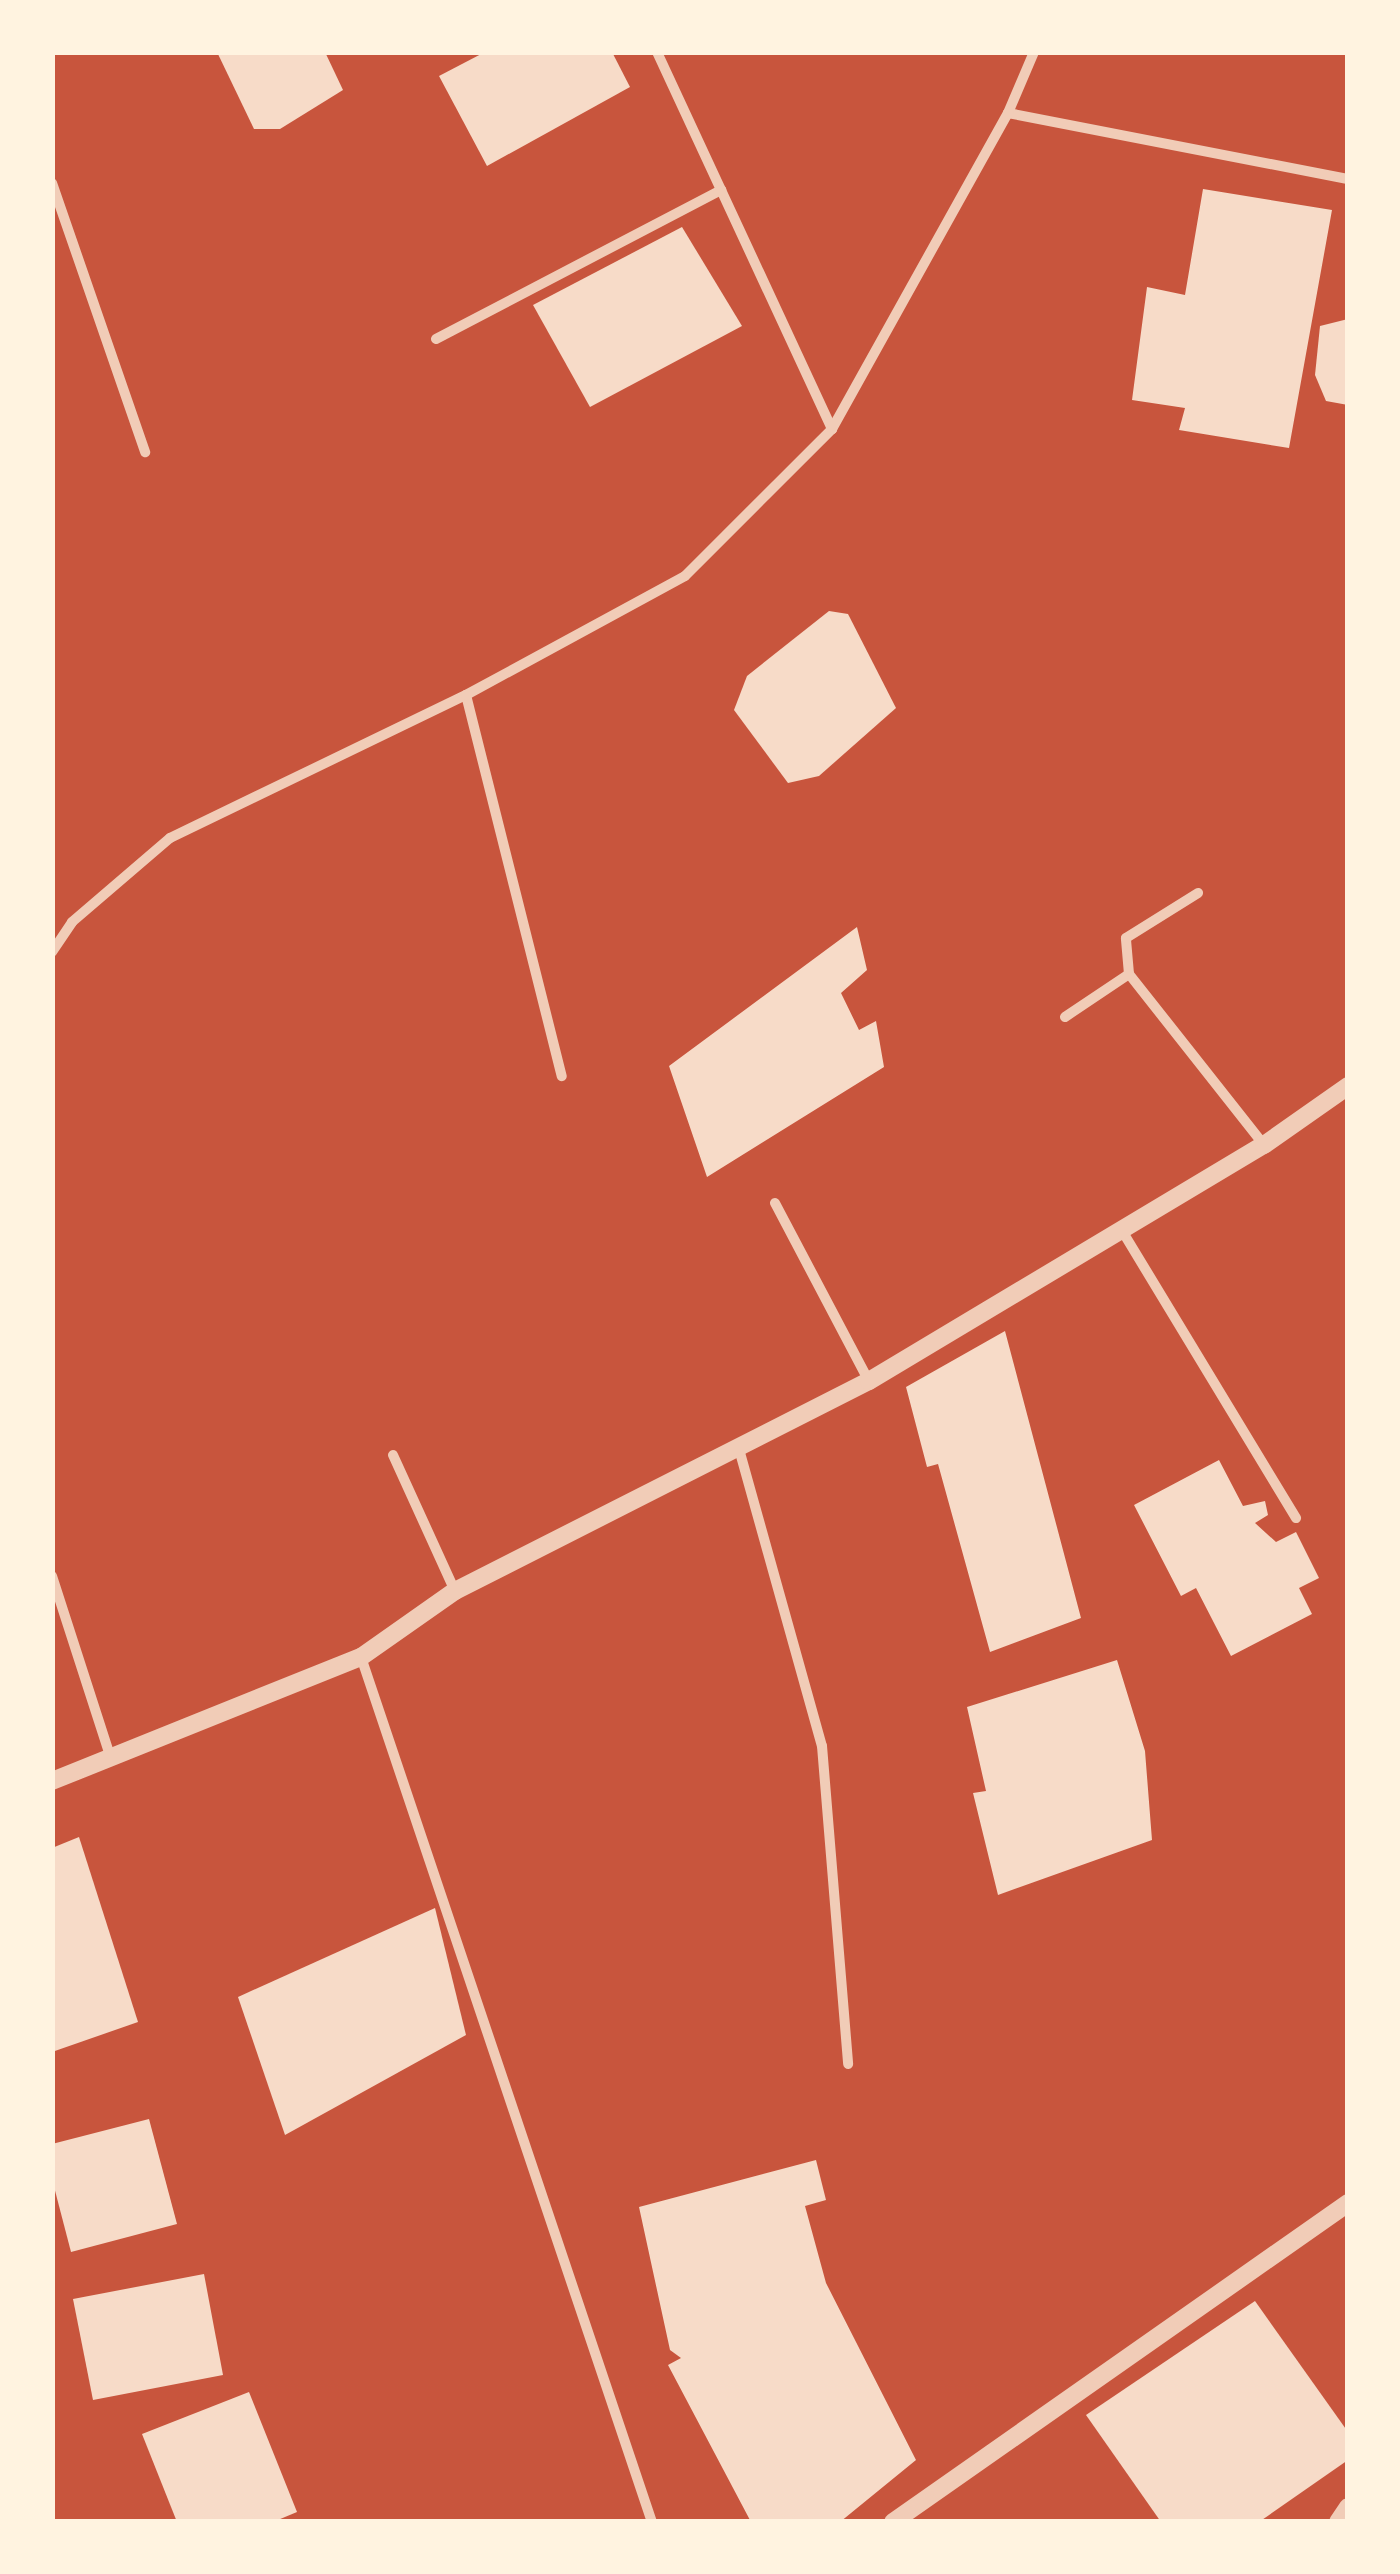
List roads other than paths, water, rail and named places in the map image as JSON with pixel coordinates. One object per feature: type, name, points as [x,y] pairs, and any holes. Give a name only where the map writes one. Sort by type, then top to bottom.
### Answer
[{"type":"street","points":[[657,52],[832,429]]},
{"type":"street","points":[[52,952],[72,922],[170,838],[466,695],[685,576],[832,429],[1008,113],[1034,52]]},
{"type":"street","points":[[1008,113],[1348,179]]},
{"type":"street","points":[[52,183],[145,452]]},
{"type":"street","points":[[436,339],[721,190]]},
{"type":"street","points":[[466,695],[562,1076]]},
{"type":"street","points":[[1198,893],[1126,938],[1129,974],[1264,1144]]},
{"type":"street","points":[[1066,1017],[1129,974]]},
{"type":"street","points":[[52,1781],[361,1657],[455,1591],[869,1381],[1264,1144],[1348,1086]]},
{"type":"street","points":[[775,1203],[869,1381]]},
{"type":"street","points":[[1121,1229],[1296,1518]]},
{"type":"street","points":[[739,1449],[822,1746],[848,2064]]},
{"type":"street","points":[[393,1455],[455,1591]]},
{"type":"street","points":[[52,1576],[111,1758]]},
{"type":"street","points":[[361,1657],[652,2522]]},
{"type":"street","points":[[893,2522],[1348,2203]]},
{"type":"street","points":[[1338,2522],[1348,2506]]}]
